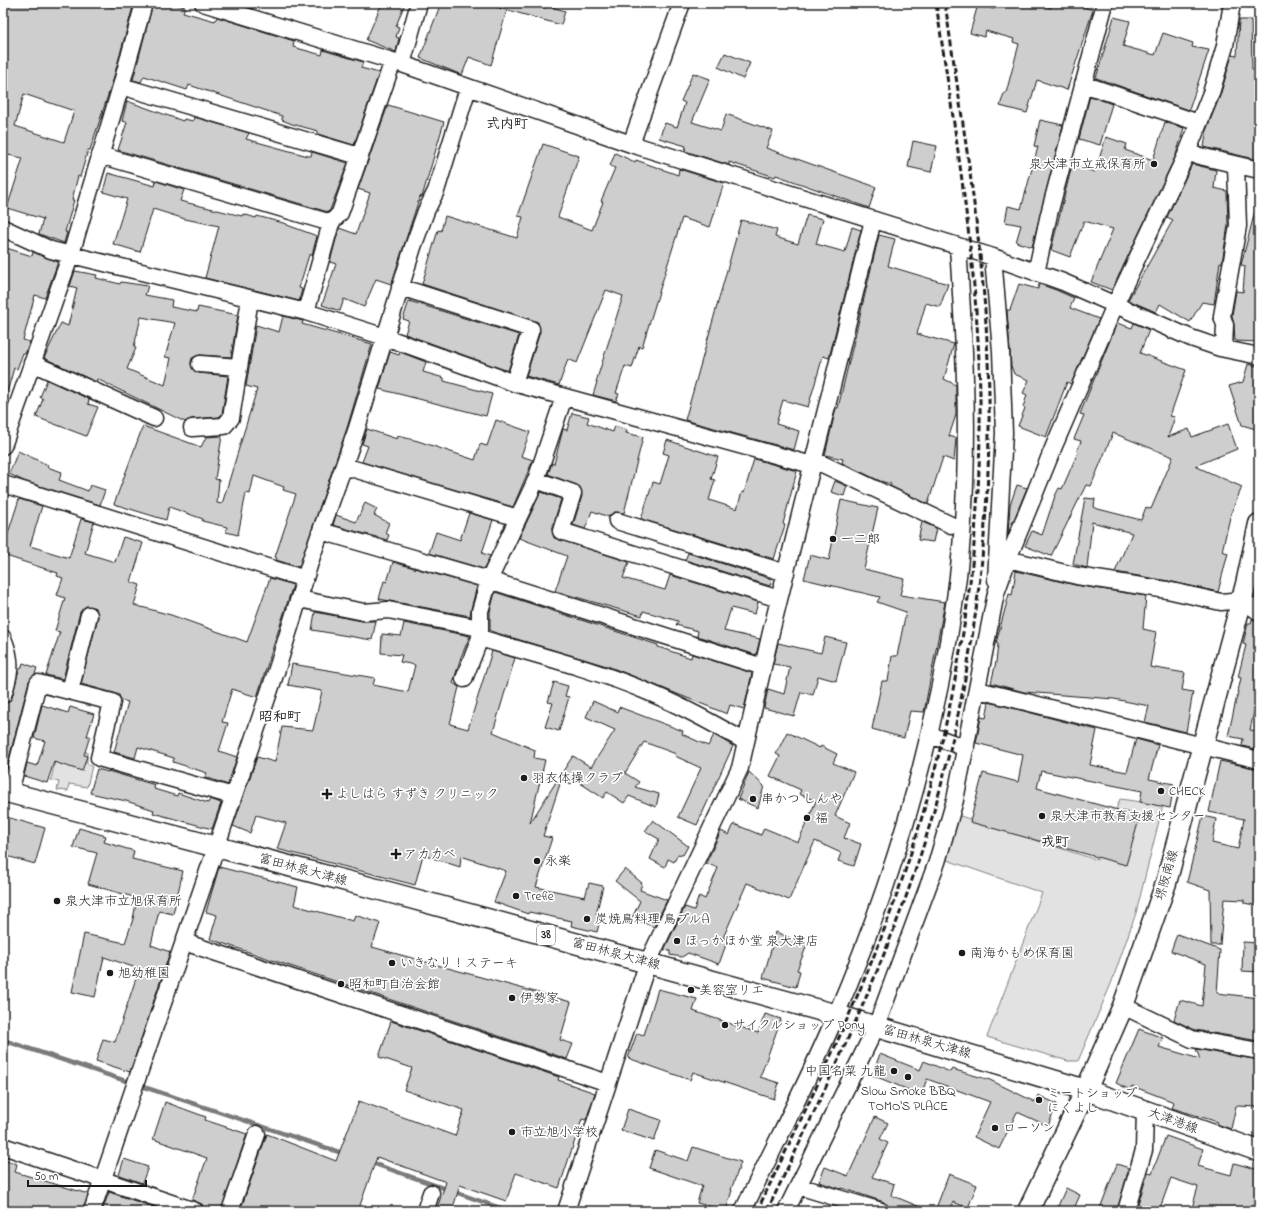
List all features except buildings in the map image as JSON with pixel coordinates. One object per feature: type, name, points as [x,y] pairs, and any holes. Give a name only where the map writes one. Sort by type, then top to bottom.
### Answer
[{"type":"main road","name":"堺阪南線","points":[[1028,1211],[1086,1090],[1123,1006],[1166,882],[1242,600],[1259,524]]},
{"type":"main road","name":"富田林泉大津線","points":[[6,791],[648,962],[837,1014],[1086,1090]]},
{"type":"main road","name":"大津港線","points":[[1086,1090],[1259,1151]]},
{"type":"street","points":[[3,446],[71,254],[144,3]]},
{"type":"street","points":[[203,3],[397,63],[631,144],[993,257],[1115,305],[1190,338],[1259,356]]},
{"type":"street","points":[[306,312],[331,223],[340,213],[360,156],[419,3]]},
{"type":"street","points":[[631,144],[682,3]]},
{"type":"street","points":[[1036,273],[1083,84],[1105,3]]},
{"type":"street","points":[[786,1211],[876,1026],[937,862],[955,800],[996,593],[1008,558],[1054,446],[1115,305],[1187,153],[1211,93],[1225,46],[1232,3]]},
{"type":"street","points":[[1083,84],[1199,123]]},
{"type":"street","points":[[121,86],[360,156]]},
{"type":"street","points":[[92,1211],[233,796],[278,669],[305,579],[386,337],[400,287],[426,211],[436,192],[468,88]]},
{"type":"street","points":[[1187,153],[1259,170]]},
{"type":"street","points":[[100,155],[331,223]]},
{"type":"street","points":[[1224,348],[1225,325],[1222,316],[1238,226],[1236,165]]},
{"type":"street","points":[[566,1211],[648,962],[740,768],[779,599],[873,220]]},
{"type":"street","points":[[3,228],[51,250],[306,312],[386,337],[514,383],[813,463],[951,525]]},
{"type":"street","points":[[743,1211],[807,1081],[837,1014],[875,918],[898,850],[930,735],[956,599],[961,541],[966,396],[965,343],[951,245]]},
{"type":"street","points":[[993,257],[1001,351],[1004,433],[996,560],[996,593]]},
{"type":"street","points":[[400,287],[531,329],[514,383]]},
{"type":"street","points":[[192,428],[224,426],[231,418],[250,299]]},
{"type":"street","points":[[32,363],[154,418]]},
{"type":"street","points":[[200,364],[240,367]]},
{"type":"street","points":[[464,679],[480,633],[480,611],[489,580],[536,480],[564,396]]},
{"type":"street","points":[[344,466],[518,518]]},
{"type":"street","points":[[536,480],[573,493],[561,531],[779,599]]},
{"type":"street","points":[[3,484],[305,579]]},
{"type":"street","points":[[617,521],[786,573]]},
{"type":"street","points":[[321,531],[489,580],[763,667]]},
{"type":"street","points":[[1008,558],[1077,576],[1167,590],[1221,602],[1242,600],[1259,612]]},
{"type":"street","points":[[299,599],[364,612],[388,610],[480,633],[606,676],[647,692],[687,710],[746,742]]},
{"type":"street","points":[[70,691],[89,615]]},
{"type":"street","points":[[3,638],[11,659],[9,678],[3,695]]},
{"type":"street","points":[[6,791],[38,683],[112,702],[99,758],[233,796]]},
{"type":"street","points":[[978,690],[1259,760]]},
{"type":"street","points":[[930,735],[966,748]]},
{"type":"street","points":[[184,942],[608,1083]]},
{"type":"street","points":[[1123,1006],[1192,1039],[1259,1051]]},
{"type":"street","points":[[1126,1211],[1144,1150],[1145,1111]]},
{"type":"street","points":[[230,1211],[257,1134]]},
{"type":"street","points":[[3,1146],[195,1211]]},
{"type":"street","points":[[798,1186],[880,1211]]},
{"type":"street","points":[[425,1211],[431,1193]]},
{"type":"shaded area","points":[[78,750],[87,752],[87,764],[92,766],[87,787],[69,784],[68,791],[57,790],[59,782],[51,780],[55,761]]},
{"type":"shaded area","points":[[1120,799],[1163,805],[1136,913],[1111,984],[1078,1061],[1068,1061],[987,1037],[1042,893],[944,859],[957,815],[1097,860]]},
{"type":"waterway","points":[[3,1040],[345,1154]]},
{"type":"waterway","points":[[369,1162],[509,1211]]},
{"type":"railway","points":[[757,1211],[817,1086],[855,1001],[890,915],[905,871],[923,814],[939,755],[952,696],[971,577],[976,517],[980,396],[975,297],[958,150],[936,3]]},
{"type":"railway","points":[[767,1211],[826,1088],[863,1004],[881,962],[913,877],[932,819],[948,760],[972,640],[980,579],[985,518],[989,396],[987,346],[979,248],[967,150],[945,3]]},
{"type":"place","name":"泉大津市立戒保育所","points":[[1154,164]]},
{"type":"place","name":"一二郎","points":[[833,539]]},
{"type":"place","name":"羽衣体操クラブ","points":[[524,778]]},
{"type":"place","name":"CHECK","points":[[1161,791]]},
{"type":"place","name":"よしはら すずき クリニック","points":[[327,794]]},
{"type":"place","name":"串かつ しんや","points":[[753,799]]},
{"type":"place","name":"泉大津市教育支援センター","points":[[1042,816]]},
{"type":"place","name":"福","points":[[807,818]]},
{"type":"place","name":"アカカベ","points":[[396,854]]},
{"type":"place","name":"永楽","points":[[537,861]]},
{"type":"place","name":"Trefle","points":[[516,896]]},
{"type":"place","name":"泉大津市立旭保育所","points":[[57,901]]},
{"type":"place","name":"炭焼鳥料理 鳥プルA","points":[[587,919]]},
{"type":"place","name":"ほっかほか堂 泉大津店","points":[[677,941]]},
{"type":"place","name":"南海かもめ保育園","points":[[962,953]]},
{"type":"place","name":"いきなり！ステーキ","points":[[392,963]]},
{"type":"place","name":"旭幼稚園","points":[[110,973]]},
{"type":"place","name":"昭和町自治会館","points":[[341,984]]},
{"type":"place","name":"美容室リエ","points":[[691,990]]},
{"type":"place","name":"伊勢家","points":[[512,998]]},
{"type":"place","name":"サイクルショップ Pony","points":[[725,1025]]},
{"type":"place","name":"中国名菜 九龍","points":[[894,1071]]},
{"type":"place","name":"Slow Smoke BBQ TOMO'S PLACE","points":[[908,1077]]},
{"type":"place","name":"ミートショップ にくよし","points":[[1039,1100]]},
{"type":"place","name":"ローソン","points":[[995,1128]]},
{"type":"place","name":"市立旭小学校","points":[[512,1132]]},
{"type":"district","name":"式内町","points":[[507,124]]},
{"type":"district","name":"昭和町","points":[[280,717]]},
{"type":"district","name":"戎町","points":[[1055,842]]}]
